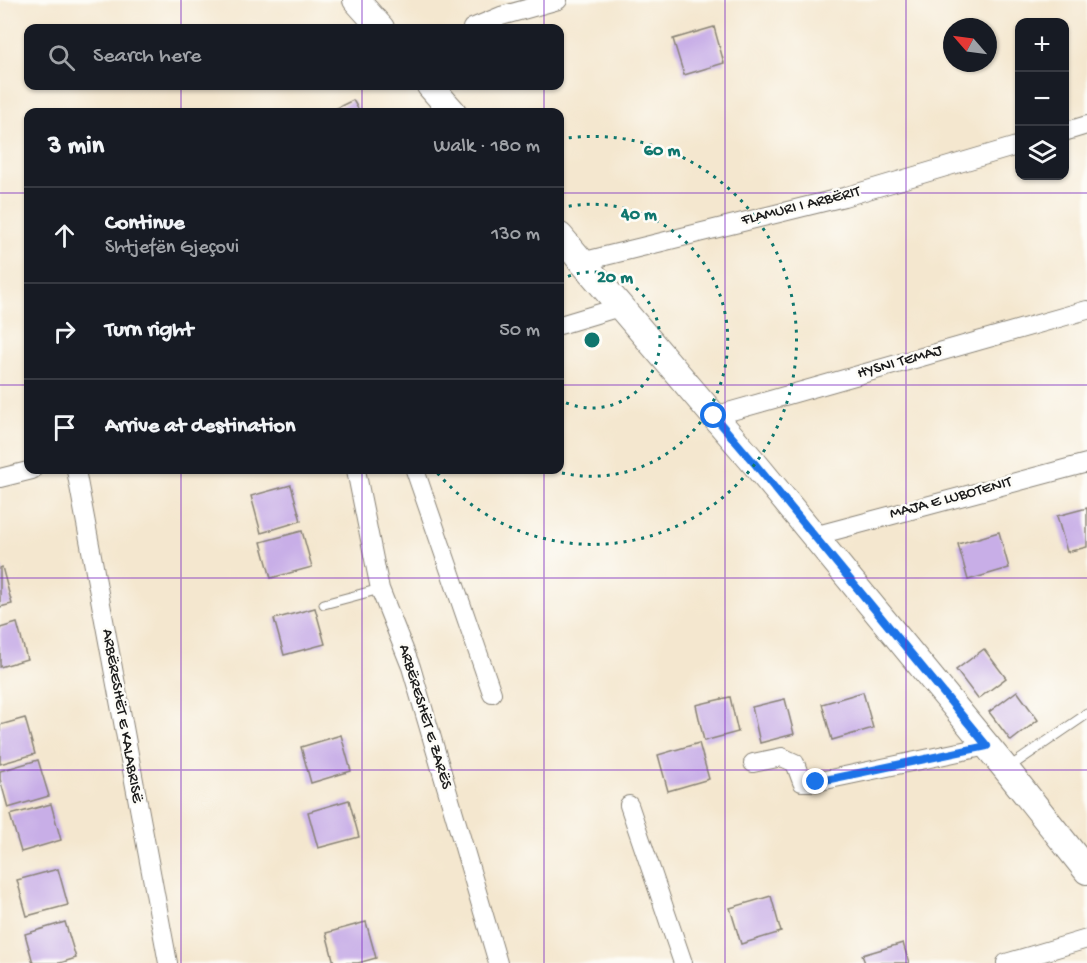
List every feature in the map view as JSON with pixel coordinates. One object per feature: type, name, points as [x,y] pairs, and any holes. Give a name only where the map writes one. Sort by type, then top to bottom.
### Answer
[{"type":"street","points":[[356,0],[377,24]]},
{"type":"street","points":[[482,24],[501,16],[558,0]]},
{"type":"street","points":[[434,90],[449,108]]},
{"type":"street","points":[[1069,131],[1087,125]]},
{"type":"street","name":"FLAMURI I ARBËRIT","points":[[581,262],[844,197],[1015,146]]},
{"type":"street","points":[[564,241],[814,536],[1087,871]]},
{"type":"street","points":[[564,324],[620,307]]},
{"type":"street","name":"HYSNI TEMAJ","points":[[714,416],[1087,310]]},
{"type":"street","name":"MAJA E LUBOTENIT","points":[[814,536],[1087,463]]},
{"type":"street","points":[[0,478],[24,472]]},
{"type":"street","name":"ARBËRESHËT E KALABRISË","points":[[77,474],[168,963]]},
{"type":"street","name":"ARBËRESHËT E ZARËS","points":[[357,474],[380,589],[411,667],[498,963]]},
{"type":"street","points":[[416,474],[492,693]]},
{"type":"street","points":[[753,763],[782,757],[795,764],[802,782],[816,782],[987,746]]},
{"type":"street","points":[[629,805],[683,963]]},
{"type":"street","points":[[1006,963],[1087,939]]},
{"type":"lane","points":[[324,604],[380,589]]},
{"type":"lane","points":[[1006,769],[1087,714]]},
{"type":"building","points":[[714,27],[724,63],[684,75],[673,39]]},
{"type":"building","points":[[353,100],[358,108],[337,108]]},
{"type":"building","points":[[291,485],[301,521],[261,533],[251,496]]},
{"type":"building","points":[[1087,508],[1087,547],[1067,552],[1057,516]]},
{"type":"building","points":[[302,531],[312,567],[271,578],[261,542]]},
{"type":"building","points":[[999,532],[1009,568],[968,580],[958,544]]},
{"type":"building","points":[[2,567],[12,604],[0,607],[0,568]]},
{"type":"building","points":[[315,608],[325,644],[284,655],[274,619]]},
{"type":"building","points":[[17,623],[27,659],[0,667],[0,628]]},
{"type":"building","points":[[984,649],[1006,678],[978,699],[956,670]]},
{"type":"building","points":[[1017,691],[1038,720],[1011,741],[989,712]]},
{"type":"building","points":[[863,692],[873,728],[832,740],[822,704]]},
{"type":"building","points":[[730,697],[738,732],[704,741],[696,705]]},
{"type":"building","points":[[785,699],[794,734],[760,743],[752,707]]},
{"type":"building","points":[[25,718],[35,754],[0,764],[0,725]]},
{"type":"building","points":[[341,735],[351,771],[311,783],[301,747]]},
{"type":"building","points":[[699,743],[709,779],[668,791],[658,755]]},
{"type":"building","points":[[38,760],[49,796],[8,808],[0,771]]},
{"type":"building","points":[[349,800],[359,837],[318,848],[308,812]]},
{"type":"building","points":[[51,804],[61,840],[21,852],[10,815]]},
{"type":"building","points":[[58,869],[68,905],[27,916],[17,880]]},
{"type":"building","points":[[771,896],[781,932],[741,944],[730,908]]},
{"type":"building","points":[[65,922],[76,958],[60,963],[33,963],[25,934]]},
{"type":"building","points":[[366,922],[376,958],[358,963],[334,963],[326,933]]},
{"type":"building","points":[[903,943],[909,963],[865,963],[862,955]]},
{"type":"route","points":[[714,416],[987,746],[816,782]]}]
